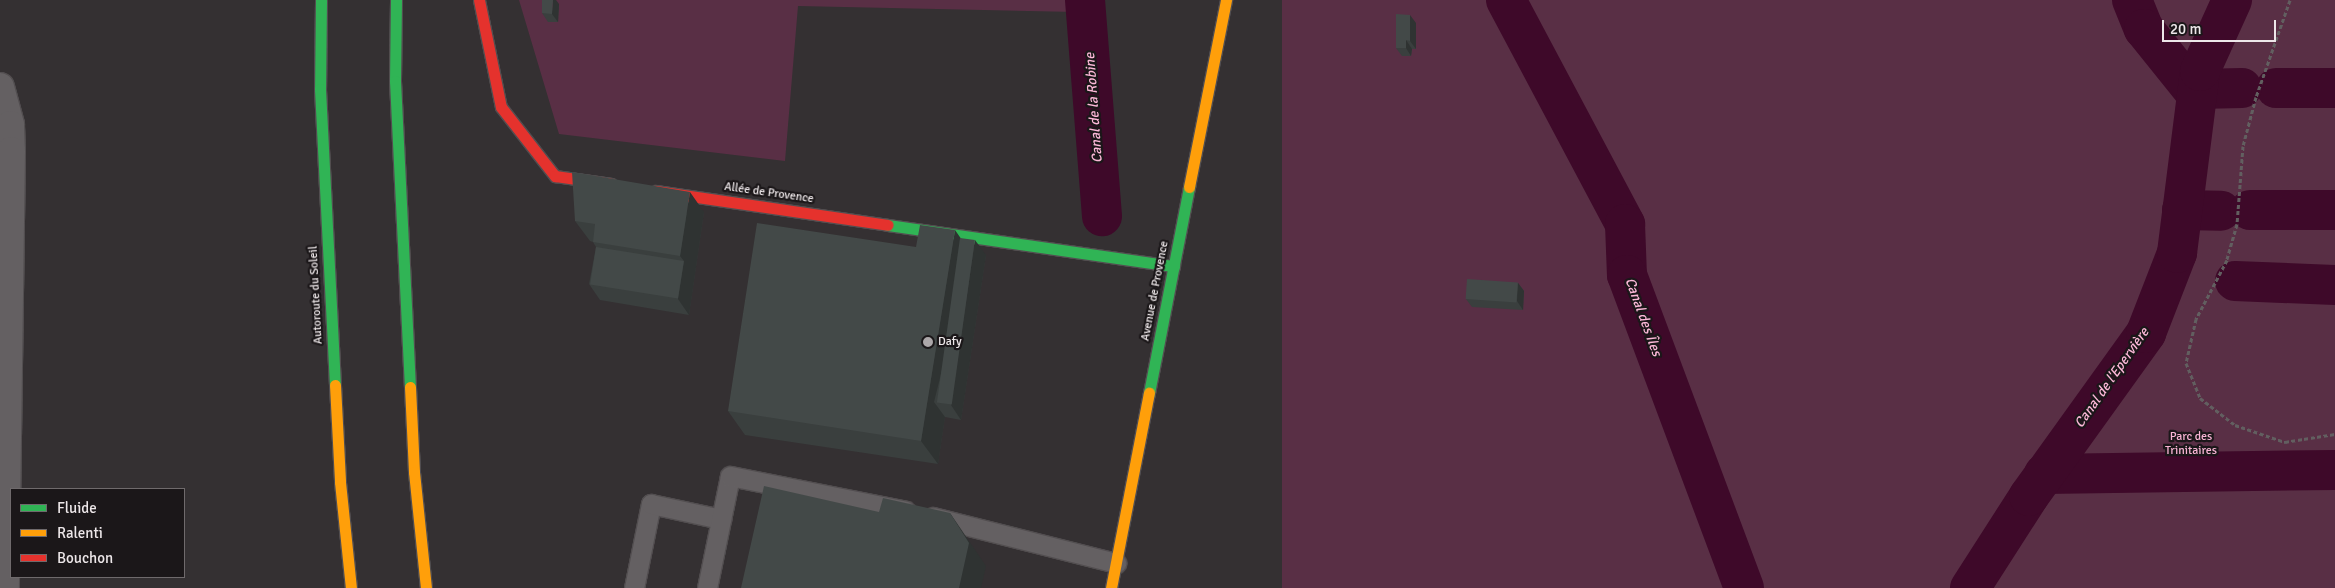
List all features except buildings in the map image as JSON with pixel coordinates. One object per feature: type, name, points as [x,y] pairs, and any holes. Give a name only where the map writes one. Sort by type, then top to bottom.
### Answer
[{"type":"main road","name":"Autoroute du Soleil","points":[[321,0],[320,89],[340,482],[351,588]]},
{"type":"main road","points":[[396,0],[395,81],[414,472],[426,588]]},
{"type":"main road","points":[[478,0],[502,107],[555,176],[623,186]]},
{"type":"main road","name":"Avenue de Provence","points":[[1111,588],[1226,0]]},
{"type":"main road","name":"Allée de Provence","points":[[643,189],[1174,266]]},
{"type":"street","points":[[0,87],[10,125],[11,152],[5,588]]},
{"type":"lane","points":[[707,588],[730,476],[930,516],[1116,563]]},
{"type":"lane","points":[[634,588],[651,504],[721,519]]},
{"type":"path","points":[[2290,0],[2256,97],[2243,146],[2237,224],[2227,260],[2196,319],[2186,362],[2200,398],[2235,425],[2285,442],[2335,434]]},
{"type":"green space","points":[[519,0],[1077,0],[1077,12],[798,6],[785,161],[559,134]]},
{"type":"green space","name":"Parc des Trinitaires","points":[[1282,0],[2335,0],[2335,588],[1282,588]]},
{"type":"waterway","name":"Canal de la Robine","points":[[1085,0],[1102,216]]},
{"type":"waterway","name":"Canal des Îles","points":[[1506,0],[1625,224],[1627,275],[1744,588]]},
{"type":"waterway","name":"Canal des Îles","points":[[2132,0],[2144,29],[2197,95]]},
{"type":"waterway","name":"Canal de l'Epervière","points":[[1970,588],[2029,496],[2146,333],[2177,253],[2200,71],[2232,0]]},
{"type":"waterway","points":[[2198,89],[2242,88]]},
{"type":"waterway","points":[[2276,88],[2335,88]]},
{"type":"waterway","points":[[2182,210],[2221,211]]},
{"type":"waterway","points":[[2250,210],[2335,210]]},
{"type":"waterway","points":[[2235,281],[2335,285]]},
{"type":"waterway","points":[[2044,474],[2335,470]]},
{"type":"traffic: fast","points":[[321,0],[320,89],[335,385]]},
{"type":"traffic: fast","points":[[396,0],[395,81],[410,387]]},
{"type":"traffic: fast","points":[[1149,393],[1189,187]]},
{"type":"traffic: fast","points":[[888,225],[1174,266]]},
{"type":"traffic: slow","points":[[1189,187],[1226,0]]},
{"type":"traffic: slow","points":[[335,385],[340,482],[351,588]]},
{"type":"traffic: slow","points":[[410,387],[414,472],[426,588]]},
{"type":"traffic: slow","points":[[1111,588],[1149,393]]},
{"type":"traffic: jam","points":[[479,0],[501,107],[555,176],[611,184]]},
{"type":"traffic: jam","points":[[656,191],[888,225]]},
{"type":"place","name":"Dafy","points":[[928,342]]}]
